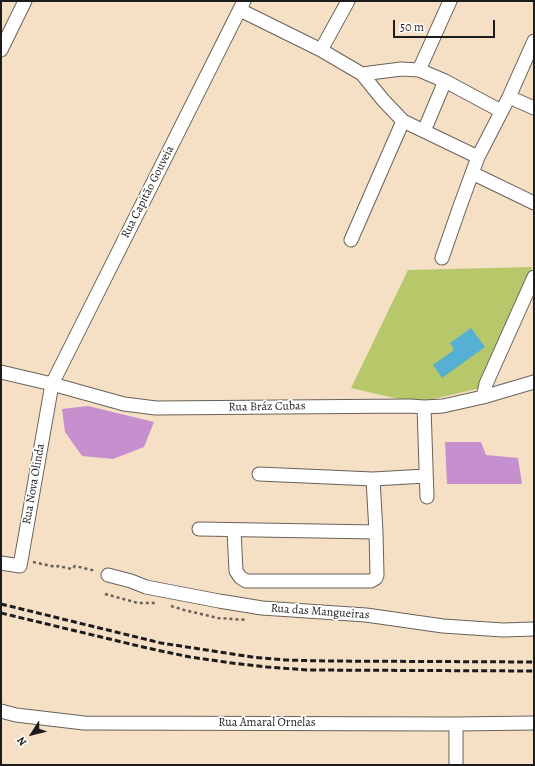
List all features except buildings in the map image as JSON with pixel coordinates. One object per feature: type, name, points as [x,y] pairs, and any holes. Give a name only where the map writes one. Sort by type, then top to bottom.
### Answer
[{"type":"street","points":[[1,50],[25,1]]},
{"type":"street","points":[[321,50],[348,1]]},
{"type":"street","points":[[419,70],[450,1]]},
{"type":"street","points":[[242,6],[362,74],[383,100],[403,121],[478,157]]},
{"type":"street","name":"Rua Capitão Gouveia","points":[[52,384],[242,6]]},
{"type":"street","points":[[442,258],[478,157],[509,97],[534,41]]},
{"type":"street","points":[[362,74],[401,69],[419,70],[501,111]]},
{"type":"street","points":[[424,131],[445,82]]},
{"type":"street","points":[[509,97],[534,108]]},
{"type":"street","points":[[350,240],[403,121]]},
{"type":"street","points":[[472,173],[534,203]]},
{"type":"street","points":[[482,397],[486,384],[534,277]]},
{"type":"street","name":"Rua Bráz Cubas","points":[[1,372],[52,384],[124,404],[156,408],[443,406],[482,397],[534,382]]},
{"type":"street","name":"Rua Nova Olinda","points":[[21,559],[52,384]]},
{"type":"street","points":[[424,407],[427,497]]},
{"type":"street","points":[[259,474],[373,479],[426,476]]},
{"type":"street","points":[[234,530],[236,571],[246,582],[372,581],[377,575],[373,479]]},
{"type":"street","points":[[199,529],[376,532]]},
{"type":"street","points":[[1,563],[20,566],[21,559]]},
{"type":"street","name":"Rua das Mangueiras","points":[[108,575],[146,587],[262,608],[366,615],[450,626],[503,630],[534,629]]},
{"type":"street","name":"Rua Amaral Ornelas","points":[[1,711],[16,715],[84,723],[534,723]]},
{"type":"street","points":[[456,724],[456,765]]},
{"type":"path","points":[[21,559],[56,568],[58,566],[72,569],[75,566],[108,575]]},
{"type":"green space","points":[[532,267],[481,388],[416,403],[351,388],[408,270]]},
{"type":"water","points":[[471,328],[485,347],[442,378],[433,365],[454,350],[450,343]]},
{"type":"railway","points":[[1,604],[161,643],[252,657],[325,661],[534,662]]},
{"type":"railway","points":[[1,613],[190,657],[267,667],[308,670],[534,671]]}]
